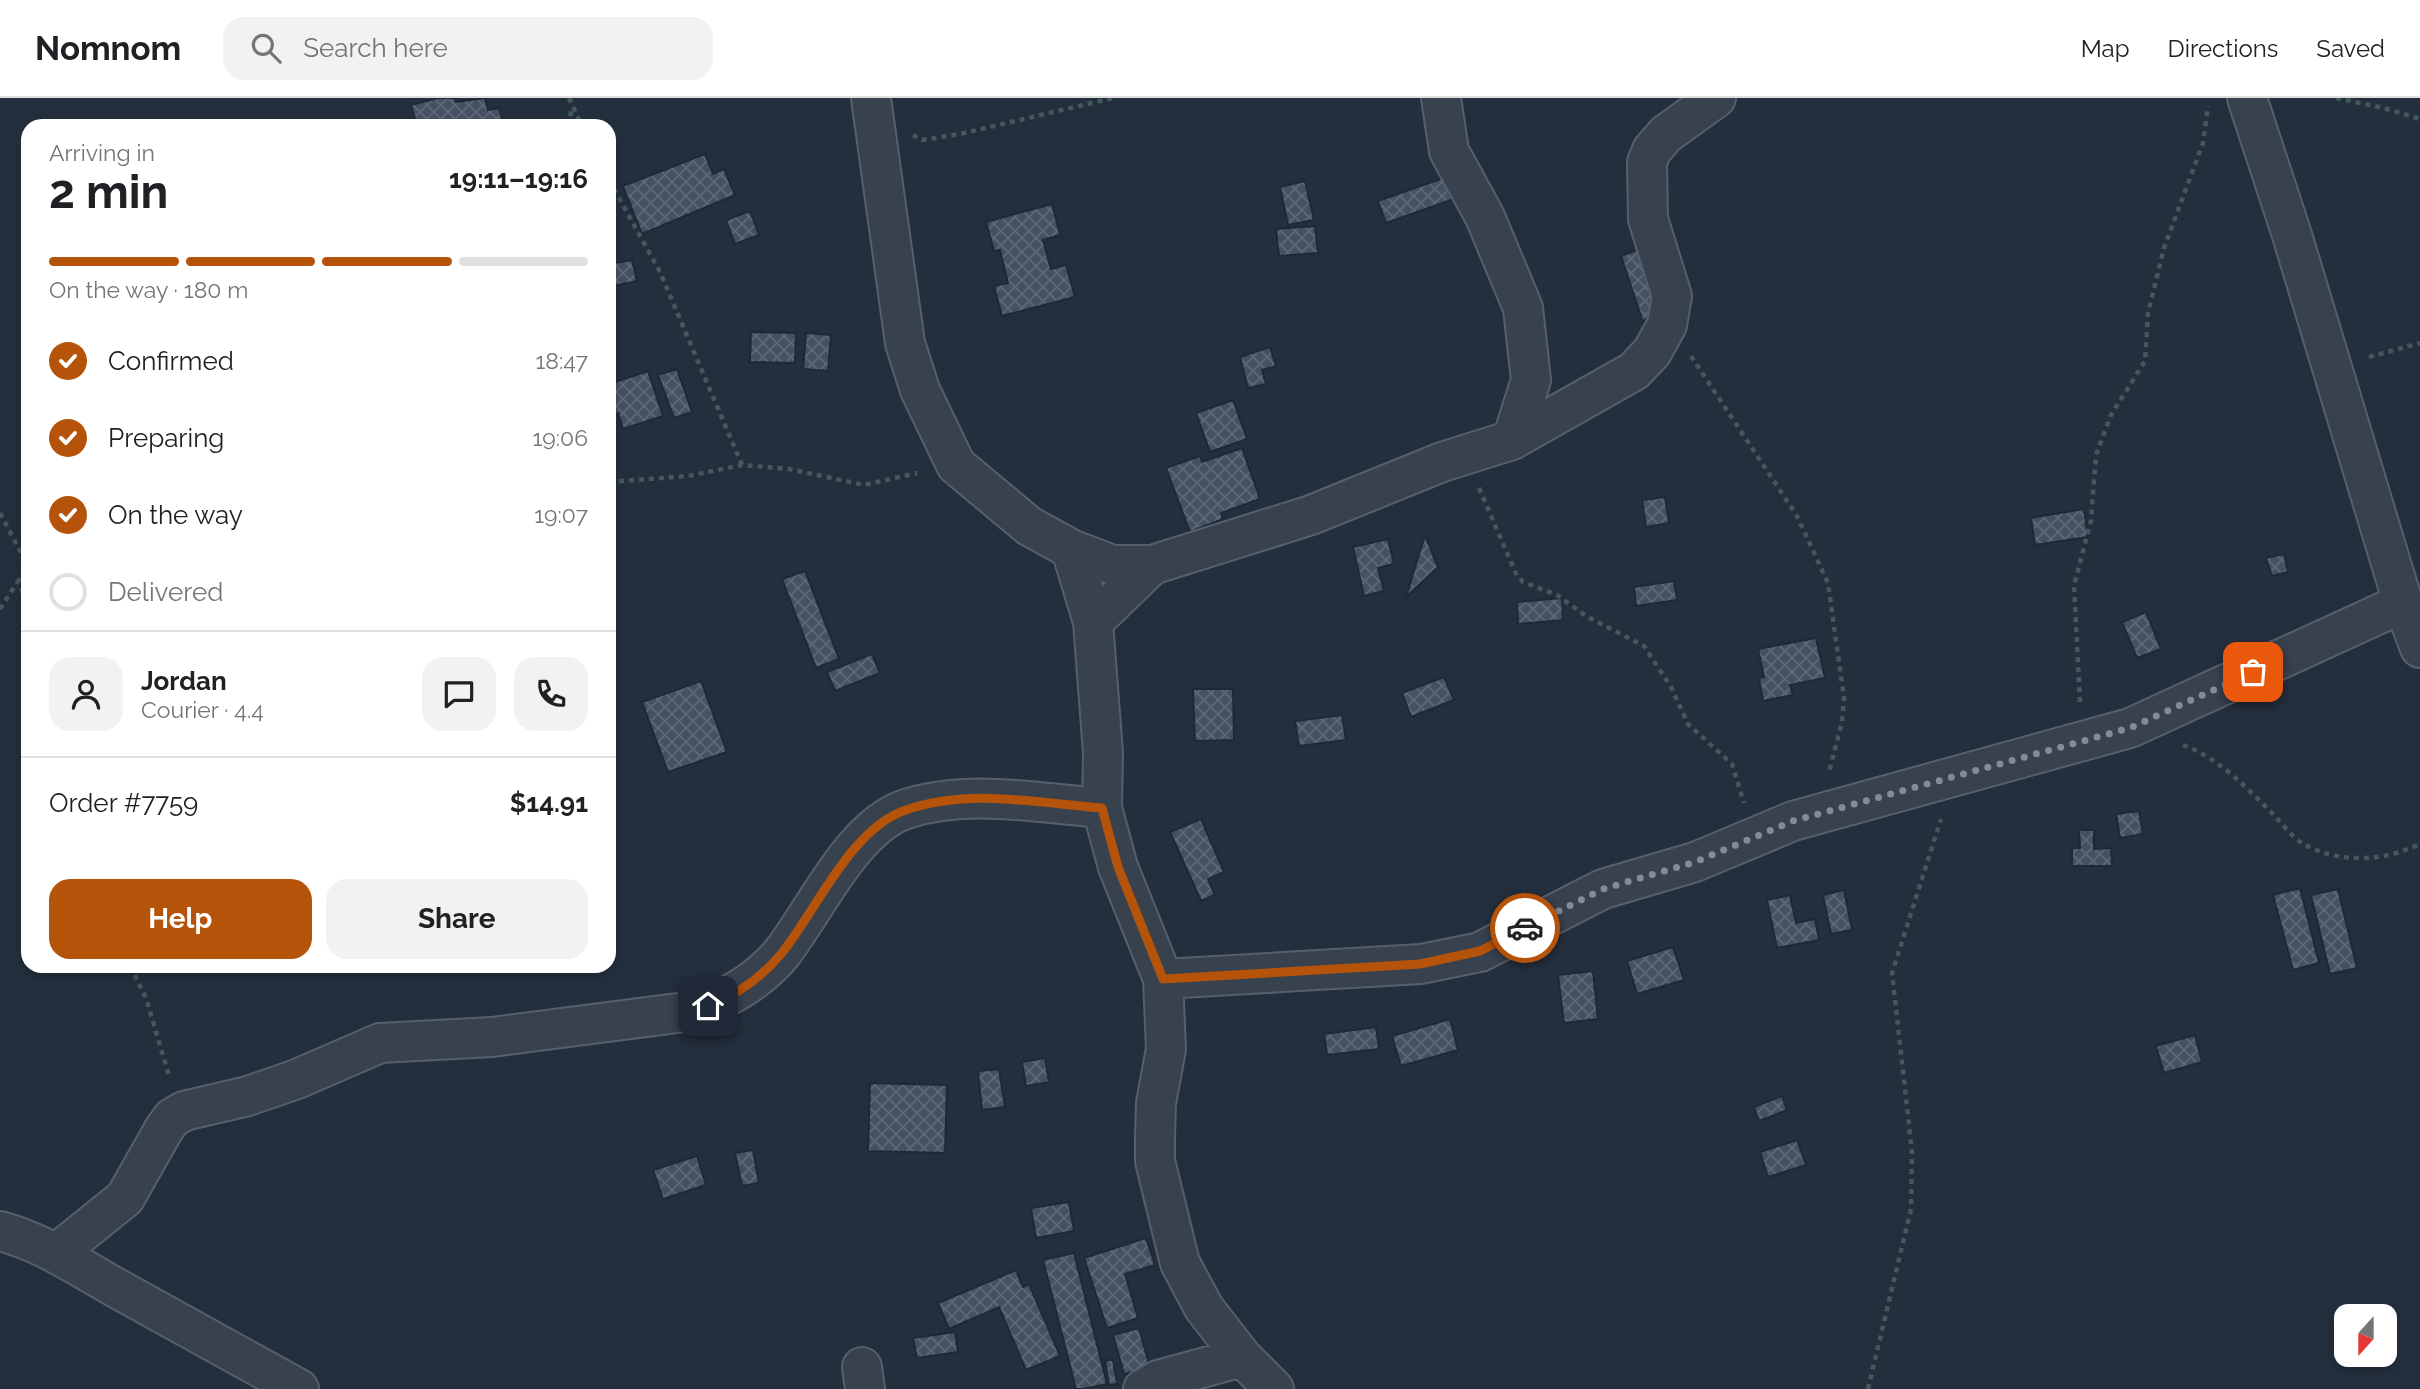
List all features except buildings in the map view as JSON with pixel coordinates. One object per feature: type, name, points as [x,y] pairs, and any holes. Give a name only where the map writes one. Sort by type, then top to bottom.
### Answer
[{"type":"street","points":[[1441,98],[1449,151],[1485,216],[1524,308],[1531,380],[1512,440]]},
{"type":"street","points":[[872,105],[905,344],[920,390],[956,465],[1029,526],[1071,549],[1113,565],[1152,565],[1311,515],[1512,440],[1634,370],[1652,352],[1667,325],[1672,296],[1648,219],[1647,162],[1652,150],[1666,134],[1716,98]]},
{"type":"street","points":[[2247,98],[2403,603],[2420,648]]},
{"type":"street","points":[[1071,549],[1093,622],[1103,753],[1102,808],[1118,867],[1163,979],[1166,1049],[1156,1103],[1156,1161],[1181,1263],[1204,1308],[1261,1379]]},
{"type":"street","points":[[1093,622],[1152,565]]},
{"type":"street","points":[[1163,979],[1420,964],[1480,951],[1603,889],[1695,862],[1820,813],[2130,728],[2403,603]]},
{"type":"street","points":[[58,1252],[125,1198],[163,1129],[180,1114],[297,1080],[380,1043],[492,1037],[694,1011],[722,1000],[751,983],[771,964],[861,841],[902,810],[962,798],[1102,808]]},
{"type":"street","points":[[0,1231],[34,1240],[58,1252],[102,1280],[299,1389]]},
{"type":"street","points":[[1143,1389],[1158,1380],[1261,1379]]},
{"type":"path","points":[[569,98],[579,119]]},
{"type":"path","points":[[872,105],[922,140],[960,134],[1113,98]]},
{"type":"path","points":[[2082,741],[2074,586],[2091,520],[2096,454],[2111,415],[2146,361],[2148,313],[2164,248],[2203,143],[2208,98]]},
{"type":"path","points":[[2336,98],[2384,108],[2420,120]]},
{"type":"path","points":[[570,119],[573,106]]},
{"type":"path","points":[[616,193],[660,272],[742,465]]},
{"type":"path","points":[[1667,325],[1700,369],[1730,419],[1797,516],[1828,583],[1844,698],[1842,722],[1820,813]]},
{"type":"path","points":[[2331,368],[2420,343]]},
{"type":"path","points":[[1466,455],[1517,576],[1523,582],[1557,595],[1586,616],[1644,646],[1671,687],[1688,724],[1732,764],[1740,781],[1753,838]]},
{"type":"path","points":[[616,481],[688,476],[742,465],[789,469],[864,485],[956,465]]},
{"type":"path","points":[[0,513],[21,553]]},
{"type":"path","points":[[0,609],[21,575]]},
{"type":"path","points":[[19,578],[21,587]]},
{"type":"path","points":[[2130,728],[2205,753],[2258,799],[2300,842],[2325,853],[2358,859],[2390,855],[2420,844]]},
{"type":"path","points":[[1868,1389],[1911,1209],[1912,1152],[1892,973],[1954,778]]},
{"type":"path","points":[[134,973],[146,998],[180,1114]]},
{"type":"way so far","points":[[1525,928],[1603,889],[1695,862],[1793,821],[2130,728],[2253,672]]},
{"type":"route","points":[[708,1006],[751,983],[781,954],[861,841],[902,810],[962,798],[1102,808],[1118,867],[1163,979],[1420,964],[1480,951],[1525,928]]}]
